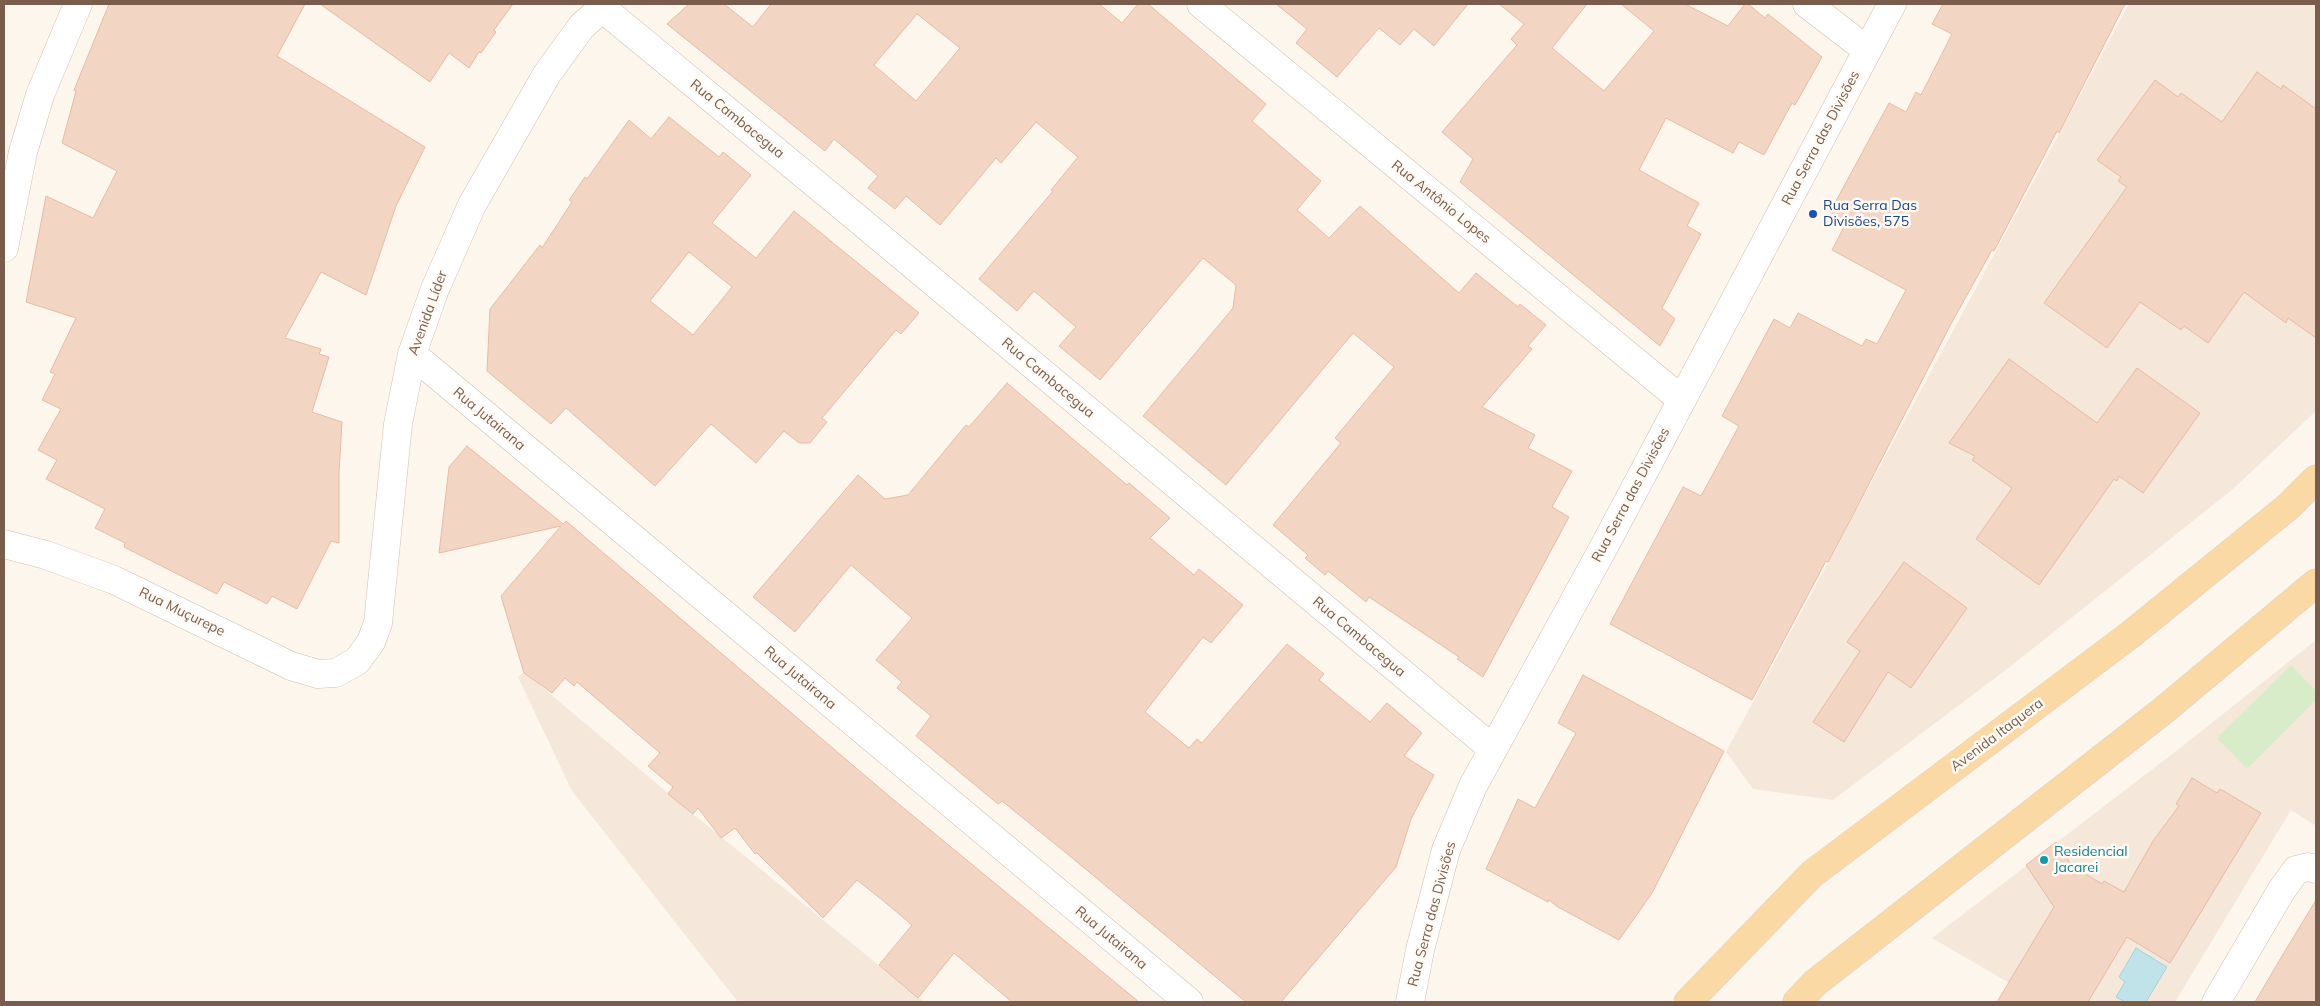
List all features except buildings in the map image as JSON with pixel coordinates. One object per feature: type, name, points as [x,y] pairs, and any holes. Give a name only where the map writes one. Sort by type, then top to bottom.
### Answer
[{"type":"main road","name":"Avenida Itaquera","points":[[1688,1002],[1812,874],[2130,635],[2289,506],[2316,479]]},
{"type":"main road","points":[[1797,1002],[1814,983],[2164,710],[2316,583]]},
{"type":"street","points":[[4,248],[14,150],[40,95],[78,4]]},
{"type":"street","name":"Rua Antônio Lopes","points":[[1201,4],[1682,400]]},
{"type":"street","points":[[1807,4],[1867,50]]},
{"type":"street","name":"Rua Serra das Divisões","points":[[1410,1002],[1420,950],[1446,850],[1473,786],[1682,400],[1892,4]]},
{"type":"street","name":"Avenida Líder","points":[[357,661],[371,642],[378,623],[398,424],[412,354],[435,289],[472,204],[547,74],[582,26],[604,6]]},
{"type":"street","name":"Rua Cambacegua","points":[[604,6],[1494,749]]},
{"type":"street","name":"Rua Jutairana","points":[[412,354],[1189,1002]]},
{"type":"street","name":"Rua Muçurepe","points":[[4,544],[46,555],[114,580],[291,666],[318,674],[336,672],[357,661]]},
{"type":"street","points":[[2216,1002],[2296,870],[2308,867],[2316,869]]},
{"type":"shaded area","points":[[2129,4],[2316,4],[2316,411],[2233,489],[2011,666],[1833,800],[1753,789],[1726,752]]},
{"type":"shaded area","points":[[2316,640],[2316,826],[2291,810],[2175,1002],[2042,1002],[1932,938],[2184,745]]},
{"type":"shaded area","points":[[524,672],[693,814],[924,1002],[738,1002],[572,791],[518,677]]},
{"type":"green space","points":[[2291,665],[2316,691],[2316,700],[2247,769],[2217,738]]},
{"type":"water","points":[[2136,948],[2167,967],[2146,1002],[2125,1002],[2116,997],[2125,982],[2119,977]]},
{"type":"place","name":"Rua Serra Das Divisões, 575","points":[[1813,214]]},
{"type":"place","name":"Residencial Jacarei","points":[[2044,860]]}]
